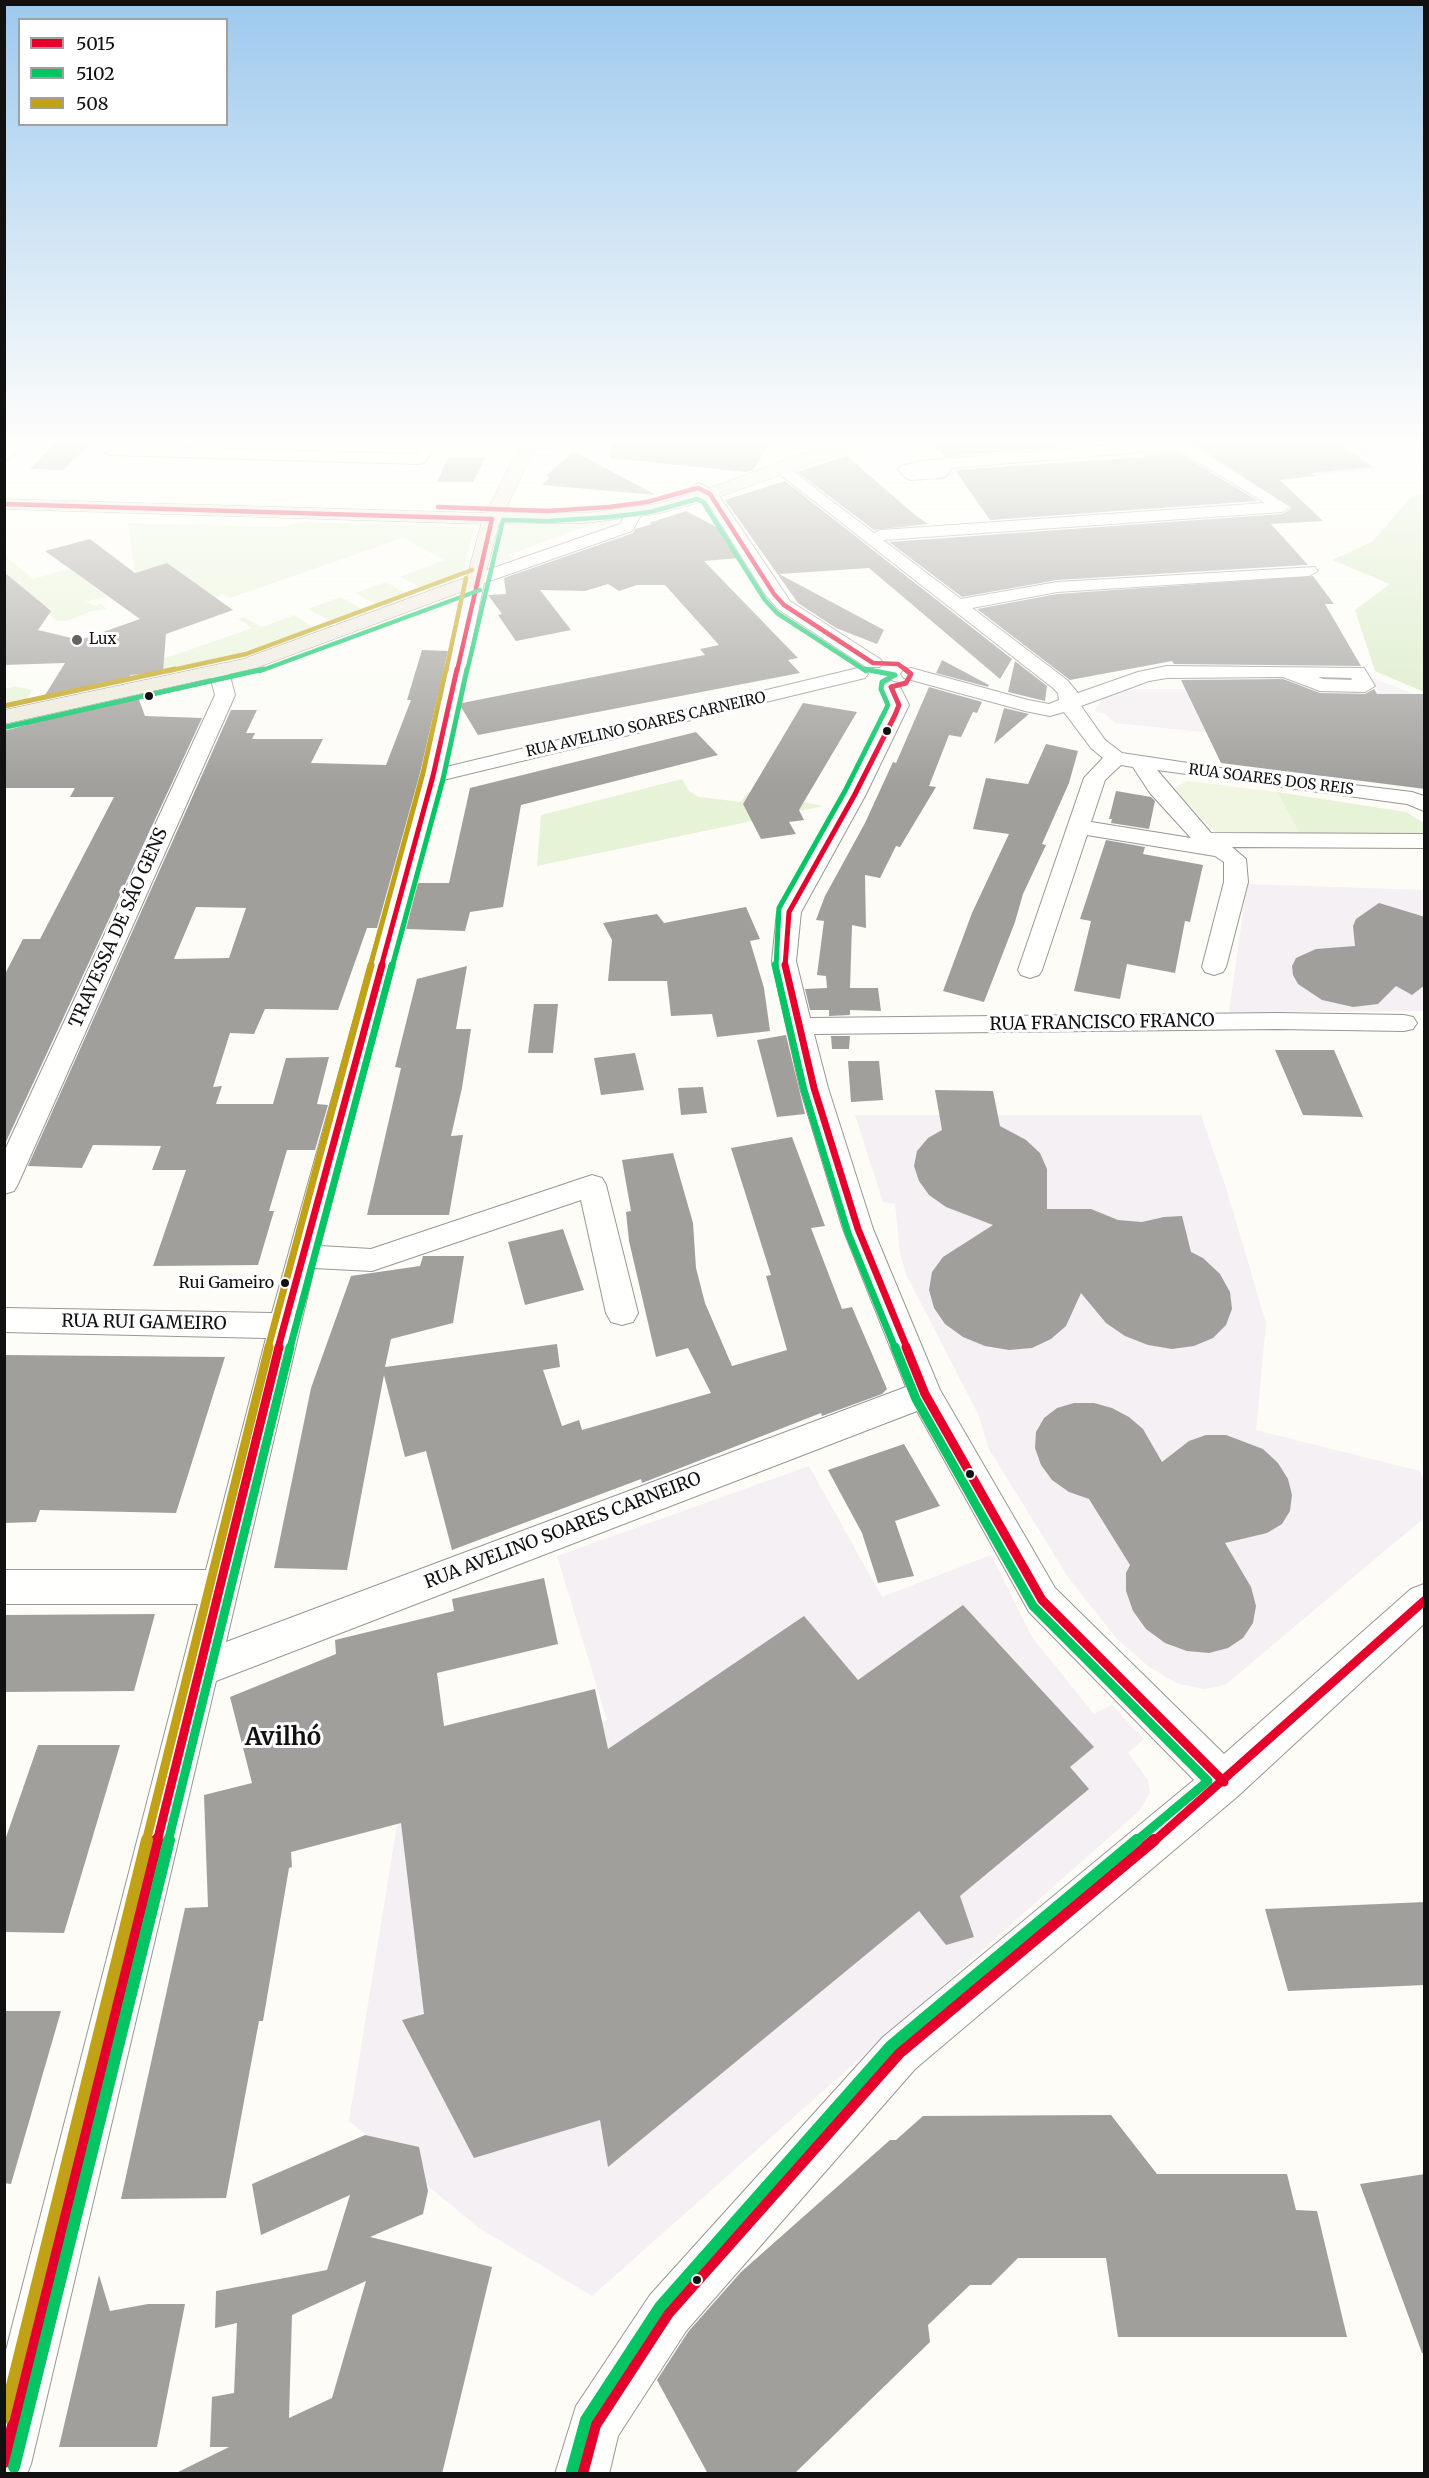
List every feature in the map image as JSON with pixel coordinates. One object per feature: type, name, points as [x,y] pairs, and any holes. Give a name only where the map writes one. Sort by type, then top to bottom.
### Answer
[{"type":"main road","points":[[4,717],[219,672],[277,654],[476,580],[482,557]]},
{"type":"street","points":[[4,2464],[284,1326],[433,776],[476,580],[542,557]]},
{"type":"street","points":[[749,557],[784,605],[865,668],[868,684],[944,681],[1050,710],[1145,676],[1167,672],[1286,671]]},
{"type":"street","points":[[894,557],[1060,684],[1068,692],[1069,703],[1098,744],[1116,758],[1095,778],[1030,970]]},
{"type":"street","points":[[957,605],[1057,587],[1309,571]]},
{"type":"street","name":"RUA AVELINO SOARES CARNEIRO","points":[[433,776],[865,668]]},
{"type":"street","name":"TRAVESSA DE SÃO GENS","points":[[4,1184],[225,695],[219,672]]},
{"type":"street","points":[[901,681],[899,705],[895,715],[854,796],[789,912],[784,961],[814,1088],[858,1229],[925,1394],[1042,1600],[1224,1782]]},
{"type":"street","name":"RUA SOARES DOS REIS","points":[[1116,758],[1412,798],[1425,804]]},
{"type":"street","points":[[1141,763],[1199,843],[1222,850],[1235,859],[1236,882],[1214,967]]},
{"type":"street","points":[[1078,827],[1199,843],[1425,841]]},
{"type":"street","name":"RUA FRANCISCO FRANCO","points":[[800,1026],[1277,1021],[1404,1023]]},
{"type":"street","points":[[302,1256],[372,1260],[592,1185],[622,1313]]},
{"type":"street","name":"RUA RUI GAMEIRO","points":[[4,1320],[284,1326]]},
{"type":"street","name":"RUA AVELINO SOARES CARNEIRO","points":[[201,1669],[925,1394]]},
{"type":"street","points":[[4,1587],[221,1587]]},
{"type":"street","points":[[582,2474],[595,2425],[668,2313],[899,2053],[1224,1782],[1425,1601]]},
{"type":"shaded area","points":[[1370,677],[1417,695],[1424,755],[1115,723],[1104,713],[1095,712],[1096,707],[1105,697],[1135,689],[1185,689],[1182,683],[1299,684],[1302,691],[1379,692]]},
{"type":"shaded area","points":[[1247,884],[1424,890],[1424,1011],[1229,1012]]},
{"type":"shaded area","points":[[855,1115],[1201,1115],[1226,1188],[1266,1323],[1256,1430],[1420,1471],[1424,1480],[1424,1518],[1225,1685],[1204,1689],[1176,1683],[1148,1666],[1117,1639],[1068,1577],[989,1449],[979,1416],[906,1274],[900,1253],[895,1204],[883,1202]]},
{"type":"shaded area","points":[[809,1466],[882,1597],[991,1555],[1032,1637],[1094,1714],[1112,1705],[1144,1739],[1128,1753],[1148,1780],[1150,1793],[1140,1810],[592,2296],[479,2228],[349,2121],[400,1807],[607,1720],[557,1556]]},
{"type":"green space","points":[[4,557],[33,579],[69,569],[108,597],[86,601],[94,606],[101,604],[107,609],[92,611],[67,621],[57,621],[45,611],[55,608],[44,609],[5,572]]},
{"type":"green space","points":[[133,557],[349,557],[230,598],[224,594],[214,598],[167,563],[135,573]]},
{"type":"green space","points":[[438,557],[467,557],[463,575],[449,584],[428,591],[400,577],[444,560]]},
{"type":"green space","points":[[498,557],[510,557],[513,559],[497,562]]},
{"type":"green space","points":[[1339,557],[1424,557],[1424,692],[1375,671],[1355,610],[1390,584],[1332,560]]},
{"type":"green space","points":[[386,582],[413,597],[383,608],[355,593]]},
{"type":"green space","points":[[341,597],[368,613],[336,624],[308,609]]},
{"type":"green space","points":[[294,615],[319,631],[249,656],[127,682],[129,676],[153,659],[172,656],[252,628],[238,619],[243,617],[262,627]]},
{"type":"green space","points":[[15,686],[32,690],[24,704],[5,704],[5,689]]},
{"type":"green space","points":[[682,779],[689,791],[699,797],[741,802],[748,792],[824,806],[537,866],[541,815]]},
{"type":"green space","points":[[1187,781],[1277,792],[1299,833],[1215,832],[1173,789]]},
{"type":"green space","points":[[1277,792],[1406,812],[1424,823],[1424,833],[1299,833]]},
{"type":"building","points":[[53,557],[113,557],[135,573],[167,563],[233,610],[166,634],[163,672],[130,675],[132,680],[42,700],[65,663],[4,665],[4,572],[51,611],[38,630],[80,640],[140,619]]},
{"type":"building","points":[[565,557],[739,557],[704,561],[798,658],[788,660],[800,673],[478,735],[461,707],[462,703],[705,655],[700,649],[719,645],[665,585],[637,585],[619,591],[608,584],[585,591],[540,590],[571,630],[516,641],[498,615],[502,614],[488,595],[506,594],[504,578]]},
{"type":"building","points":[[765,557],[881,557],[1012,659],[1000,679],[869,568],[779,574],[884,630],[877,644],[836,628],[798,603]]},
{"type":"building","points":[[908,557],[1300,557],[1308,565],[1057,580],[962,597]]},
{"type":"building","points":[[1313,576],[1334,604],[1325,604],[1361,666],[1174,664],[1172,661],[1070,680],[977,609],[1057,594]]},
{"type":"building","points":[[422,650],[448,651],[420,773],[377,928],[367,928],[338,1010],[265,1009],[254,1034],[230,1033],[213,1087],[222,1086],[216,1104],[273,1104],[286,1058],[329,1057],[317,1104],[328,1105],[315,1150],[287,1150],[269,1211],[274,1211],[258,1265],[153,1266],[186,1170],[152,1170],[161,1146],[93,1145],[82,1168],[28,1166],[231,710],[257,710],[246,733],[255,733],[252,739],[323,739],[311,763],[386,765],[411,700],[407,700]],"holes":[[[196,907],[246,908],[229,958],[174,959]]]},
{"type":"building","points":[[942,660],[989,685],[988,687],[936,673]]},
{"type":"building","points":[[1015,661],[1047,686],[1045,701],[1008,692]]},
{"type":"building","points":[[1283,679],[1320,693],[1365,694],[1374,689],[1377,694],[1425,694],[1425,789],[1221,763],[1181,680]]},
{"type":"building","points":[[929,687],[982,702],[977,713],[973,712],[961,737],[949,735],[929,786],[936,787],[900,847],[896,846],[880,878],[865,875],[866,928],[852,925],[850,988],[878,988],[881,1011],[850,1010],[850,1015],[829,1016],[829,1010],[810,1010],[805,989],[827,988],[826,976],[817,975],[824,921],[816,920],[825,896],[865,823],[893,762],[896,763]]},
{"type":"building","points":[[138,697],[145,716],[202,718],[4,1146],[4,976],[23,939],[40,939],[114,797],[70,797],[75,788],[4,788],[4,731],[26,725],[29,721]]},
{"type":"building","points":[[803,703],[857,712],[799,810],[804,820],[789,822],[796,834],[761,839],[743,804]]},
{"type":"building","points":[[1004,708],[1029,714],[994,744]]},
{"type":"building","points":[[696,732],[718,755],[521,805],[503,907],[470,912],[465,931],[406,929],[418,883],[449,883],[470,788]]},
{"type":"building","points":[[1046,744],[1078,751],[1069,783],[1042,844],[1046,845],[1023,894],[1015,922],[984,1002],[943,991],[972,913],[1009,834],[973,829],[986,778],[1028,784]]},
{"type":"building","points":[[1116,791],[1151,797],[1155,801],[1149,829],[1111,823],[1112,819],[1109,819]]},
{"type":"building","points":[[1106,840],[1145,847],[1143,854],[1203,865],[1190,922],[1185,921],[1175,973],[1127,964],[1120,999],[1074,991],[1091,921],[1080,919]]},
{"type":"building","points":[[1379,903],[1425,917],[1425,985],[1412,995],[1396,986],[1378,1004],[1353,1007],[1322,1000],[1298,984],[1293,975],[1292,966],[1296,958],[1316,949],[1355,946],[1353,926],[1356,919]]},
{"type":"building","points":[[746,907],[760,939],[750,941],[764,988],[770,1031],[717,1037],[712,1014],[671,1016],[667,981],[608,981],[612,940],[603,923],[657,914],[664,923]]},
{"type":"building","points":[[467,966],[456,1029],[471,1029],[462,1088],[451,1136],[463,1135],[449,1215],[367,1215],[401,1068],[395,1067],[417,979]]},
{"type":"building","points":[[534,1004],[558,1004],[553,1053],[528,1053]]},
{"type":"building","points":[[786,1035],[805,1114],[777,1117],[757,1040]]},
{"type":"building","points":[[831,1036],[850,1036],[849,1049],[832,1049]]},
{"type":"building","points":[[1275,1050],[1334,1050],[1363,1117],[1303,1115]]},
{"type":"building","points":[[635,1053],[644,1090],[601,1095],[594,1058]]},
{"type":"building","points":[[848,1061],[879,1061],[883,1100],[851,1102]]},
{"type":"building","points":[[703,1087],[707,1113],[681,1115],[678,1088]]},
{"type":"building","points":[[935,1090],[993,1091],[1000,1126],[1026,1140],[1040,1153],[1047,1169],[1047,1209],[1091,1209],[1118,1220],[1142,1222],[1182,1216],[1191,1252],[1203,1258],[1220,1274],[1230,1292],[1232,1309],[1226,1325],[1213,1338],[1194,1346],[1172,1349],[1148,1345],[1125,1336],[1106,1323],[1081,1293],[1066,1326],[1051,1339],[1032,1348],[1009,1350],[985,1346],[963,1337],[945,1324],[934,1308],[929,1290],[932,1272],[943,1257],[993,1225],[946,1207],[929,1195],[919,1181],[914,1166],[917,1151],[928,1138],[942,1130]]},
{"type":"building","points":[[792,1137],[825,1226],[811,1228],[842,1309],[852,1307],[887,1389],[882,1394],[822,1416],[821,1413],[642,1483],[641,1479],[452,1550],[426,1451],[405,1457],[384,1375],[347,1570],[274,1568],[311,1388],[351,1276],[420,1266],[423,1256],[464,1256],[453,1323],[391,1339],[385,1367],[557,1344],[560,1367],[543,1370],[562,1426],[579,1420],[582,1430],[711,1393],[688,1348],[656,1357],[629,1241],[626,1212],[631,1211],[622,1160],[673,1153],[693,1223],[696,1268],[705,1303],[732,1366],[787,1350],[766,1276],[771,1275],[731,1148]]},
{"type":"building","points":[[563,1229],[584,1290],[525,1305],[508,1242]]},
{"type":"building","points":[[4,1355],[225,1357],[176,1513],[40,1510],[36,1522],[4,1523]]},
{"type":"building","points":[[1074,1403],[1094,1403],[1112,1408],[1129,1417],[1143,1429],[1162,1462],[1189,1441],[1206,1435],[1226,1435],[1263,1449],[1278,1463],[1288,1479],[1292,1495],[1290,1511],[1282,1524],[1267,1533],[1225,1543],[1251,1587],[1256,1606],[1253,1623],[1243,1638],[1228,1648],[1209,1653],[1187,1651],[1165,1643],[1146,1629],[1133,1611],[1126,1591],[1126,1573],[1130,1565],[1089,1499],[1069,1492],[1052,1480],[1041,1465],[1035,1448],[1036,1432],[1044,1418],[1057,1408]]},
{"type":"building","points":[[904,1444],[940,1506],[895,1521],[914,1576],[878,1583],[862,1533],[828,1470]]},
{"type":"building","points":[[544,1578],[558,1644],[437,1673],[444,1726],[595,1689],[608,1749],[804,1616],[858,1680],[963,1605],[1094,1747],[1070,1767],[1089,1789],[960,1896],[974,1937],[946,1945],[919,1911],[608,2167],[600,2120],[474,2158],[402,2020],[424,2014],[401,1823],[291,1852],[292,1867],[289,1868],[263,2021],[259,2021],[226,2198],[121,2199],[185,1908],[208,1907],[204,1795],[252,1783],[230,1697],[336,1654],[335,1640],[454,1611],[452,1599]]},
{"type":"building","points":[[155,1614],[134,1691],[4,1692],[4,1615]]},
{"type":"building","points":[[38,1745],[120,1745],[64,1933],[4,1932],[4,1843]]},
{"type":"building","points":[[1425,1902],[1425,1985],[1288,1991],[1265,1909]]},
{"type":"building","points":[[4,2011],[61,2011],[11,2184],[4,2183]]},
{"type":"building","points":[[1111,2115],[1157,2174],[1287,2174],[1296,2210],[1317,2211],[1347,2337],[1118,2337],[1106,2258],[1018,2258],[991,2285],[970,2285],[928,2325],[930,2342],[794,2474],[708,2474],[657,2380],[688,2332],[741,2272],[890,2140],[896,2140],[923,2116]]},
{"type":"building","points":[[365,2135],[419,2147],[428,2191],[423,2214],[370,2237],[492,2267],[442,2474],[174,2474],[229,2447],[210,2447],[212,2397],[234,2393],[237,2323],[215,2328],[216,2291],[327,2270],[350,2195],[261,2235],[252,2184]],"holes":[[[366,2281],[332,2398],[289,2418],[292,2315]]]},
{"type":"building","points":[[1425,2174],[1425,2353],[1422,2353],[1360,2184]]},
{"type":"building","points":[[99,2275],[110,2311],[148,2304],[185,2304],[157,2447],[59,2447]]},
{"type":"transit line","name":"5015","points":[[4,2462],[284,1326],[433,776],[483,557]]},
{"type":"transit line","name":"5102","points":[[14,2467],[312,1259],[443,779],[493,557]]},
{"type":"transit line","name":"5102","points":[[572,2471],[586,2420],[660,2307],[891,2046],[1208,1781],[1033,1606],[916,1399],[848,1233],[804,1090],[774,960],[779,908],[845,791],[888,705],[881,689],[882,682],[895,675],[868,672],[777,613],[765,600],[738,557]]},
{"type":"transit line","name":"5015","points":[[750,557],[774,594],[784,605],[873,663],[898,664],[911,674],[906,683],[891,687],[899,705],[895,715],[854,796],[789,912],[784,961],[814,1088],[858,1229],[925,1394],[1042,1600],[1224,1782]]},
{"type":"transit line","name":"508","points":[[4,706],[246,654],[472,570]]},
{"type":"transit line","name":"508","points":[[4,2418],[292,1253],[423,773],[466,578]]},
{"type":"transit line","name":"5102","points":[[6,727],[251,674],[480,590]]},
{"type":"transit line","name":"5015","points":[[582,2474],[595,2425],[668,2313],[899,2053],[1205,1798],[1424,1601]]},
{"type":"place","name":"Lux","points":[[77,640]]},
{"type":"place","name":"Rui Gameiro","points":[[285,1283]]},
{"type":"district","name":"Avilhó","points":[[283,1738]]}]
